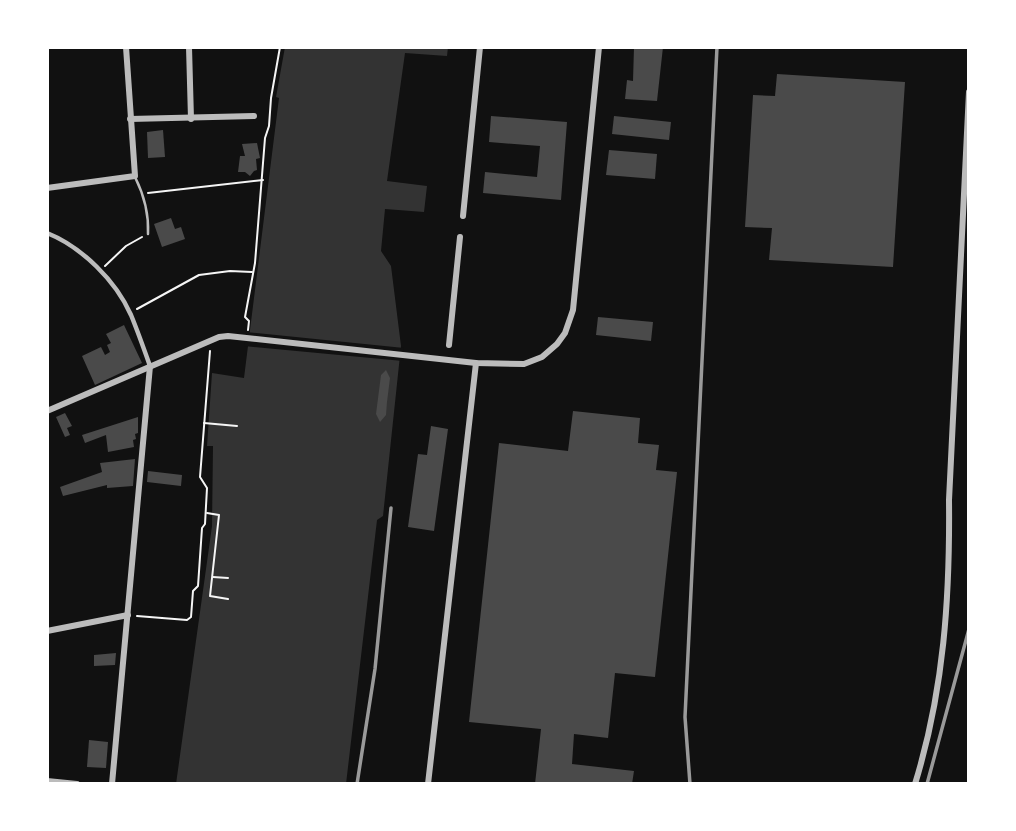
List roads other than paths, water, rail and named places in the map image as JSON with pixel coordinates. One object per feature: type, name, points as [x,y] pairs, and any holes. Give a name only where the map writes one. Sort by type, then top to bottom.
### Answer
[{"type":"street","points":[[49,187],[135,176],[126,47]]},
{"type":"street","points":[[189,47],[191,119]]},
{"type":"street","points":[[463,216],[480,47]]},
{"type":"street","points":[[47,411],[219,337],[475,363],[529,362],[551,350],[562,339],[573,310],[599,47]]},
{"type":"street","points":[[915,784],[933,713],[946,638],[949,500],[969,92]]},
{"type":"street","points":[[130,119],[254,116]]},
{"type":"street","points":[[47,233],[68,244],[100,271],[119,295],[130,313],[150,366],[112,784]]},
{"type":"street","points":[[449,345],[460,237]]},
{"type":"street","points":[[428,784],[475,363]]},
{"type":"street","points":[[47,631],[128,615]]},
{"type":"street","points":[[47,780],[77,784]]},
{"type":"lane","points":[[135,176],[149,219],[148,234]]},
{"type":"railway","points":[[690,784],[685,717],[717,47]]},
{"type":"railway","points":[[357,784],[375,669],[391,508]]},
{"type":"railway","points":[[927,784],[969,629]]}]
